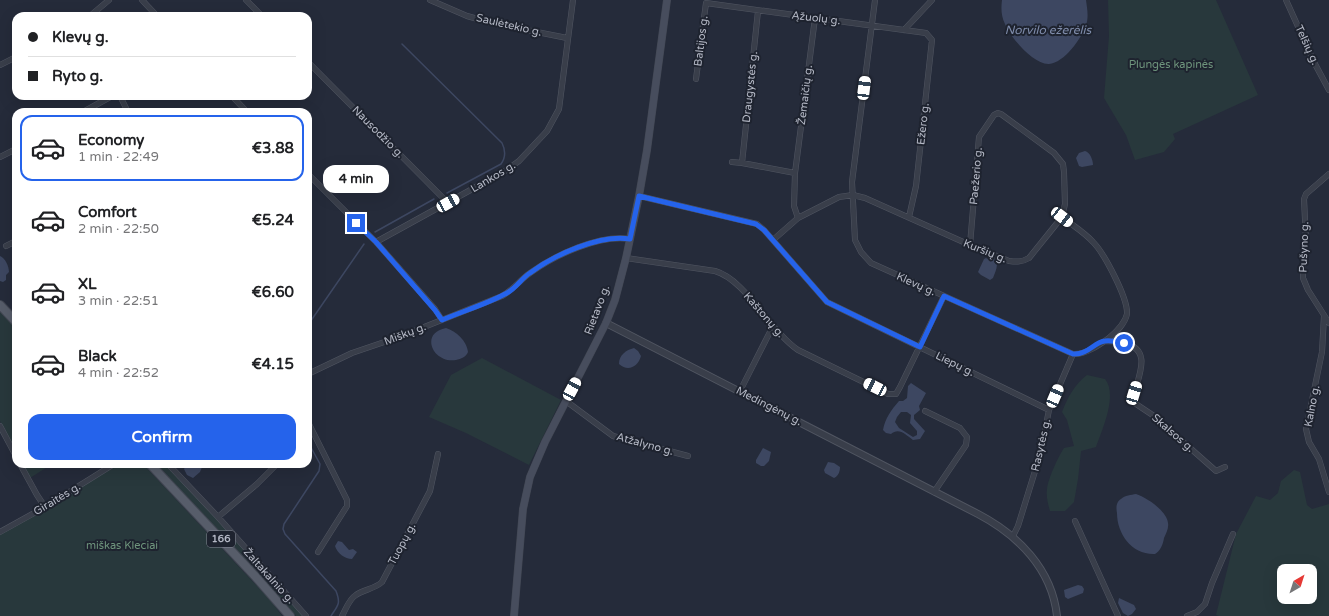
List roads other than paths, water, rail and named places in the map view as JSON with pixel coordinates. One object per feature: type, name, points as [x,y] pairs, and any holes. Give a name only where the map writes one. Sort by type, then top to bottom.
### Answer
[{"type":"main road","name":"Rietavo g.","points":[[514,616],[521,528],[526,492],[535,464],[606,323],[615,300],[626,258],[647,150],[667,0]]},
{"type":"main road","points":[[0,305],[12,318]]},
{"type":"main road","name":"Žaltakalnio g.","points":[[154,468],[254,575],[290,616]]},
{"type":"street","points":[[95,12],[109,0]]},
{"type":"street","points":[[142,0],[153,12]]},
{"type":"street","points":[[246,0],[258,12]]},
{"type":"street","name":"Saulėtekio g.","points":[[430,0],[467,16],[492,23],[567,38]]},
{"type":"street","name":"Lankos g.","points":[[376,242],[506,171],[519,161],[548,131],[559,109],[573,0]]},
{"type":"street","name":"Klevų g.","points":[[875,0],[852,182],[855,240],[857,246],[865,257],[878,266],[1073,354]]},
{"type":"street","points":[[904,30],[932,0]]},
{"type":"street","name":"Telšių g.","points":[[1286,0],[1329,90]]},
{"type":"street","name":"Ąžuolų g.","points":[[706,2],[758,11],[926,33]]},
{"type":"street","name":"Baltijos g.","points":[[696,79],[706,2]]},
{"type":"street","name":"Draugystės g.","points":[[742,163],[758,11]]},
{"type":"street","name":"Žemaičių g.","points":[[798,218],[794,206],[794,173],[815,18]]},
{"type":"street","name":"Ežero g.","points":[[909,217],[916,186],[932,40],[926,33]]},
{"type":"street","points":[[0,65],[12,59]]},
{"type":"street","name":"Nausodžio g.","points":[[312,66],[448,203]]},
{"type":"street","points":[[90,108],[105,100]]},
{"type":"street","points":[[236,100],[243,108]]},
{"type":"street","name":"Paežerio g.","points":[[970,245],[979,137],[994,115],[998,113],[1059,158],[1063,164],[1065,204],[1062,217]]},
{"type":"street","points":[[0,157],[12,151]]},
{"type":"street","points":[[732,162],[794,173]]},
{"type":"street","name":"Pušyno g.","points":[[1329,174],[1306,194],[1304,199],[1306,240],[1303,264],[1303,278],[1308,290],[1329,323]]},
{"type":"street","points":[[312,178],[376,242],[442,320]]},
{"type":"street","points":[[773,240],[798,218],[839,197],[853,195]]},
{"type":"street","name":"Kuršių g.","points":[[853,195],[865,198],[970,245],[1009,261],[1016,262],[1029,258],[1062,217]]},
{"type":"street","name":"Liepų g.","points":[[639,196],[756,224],[764,230],[827,302],[1049,410]]},
{"type":"street","points":[[1062,217],[1094,243],[1113,272],[1125,301],[1127,312],[1126,318],[1118,329],[1105,341],[1084,352],[1073,354]]},
{"type":"street","name":"Miškų g.","points":[[312,372],[352,353],[399,337],[507,293],[529,273],[568,251],[583,245],[600,241],[619,238],[630,239]]},
{"type":"street","points":[[6,246],[12,243]]},
{"type":"street","name":"Kaštonų g.","points":[[626,258],[721,273],[727,276],[738,285],[787,342],[798,350],[888,394],[896,394],[920,347]]},
{"type":"street","points":[[920,347],[944,296]]},
{"type":"street","name":"Kalno g.","points":[[1324,316],[1322,352],[1306,429],[1310,442],[1319,459],[1329,492]]},
{"type":"street","name":"Medingėnų g.","points":[[606,323],[991,521],[1023,545],[1037,564],[1051,592],[1057,616]]},
{"type":"street","points":[[740,391],[770,329],[773,326]]},
{"type":"street","name":"Skalsos g.","points":[[1105,341],[1124,343],[1133,346],[1139,352],[1142,359],[1142,368],[1134,393],[1133,399],[1136,404],[1158,420],[1216,471],[1225,467]]},
{"type":"street","name":"Rasytės g.","points":[[1013,536],[1018,526],[1040,454],[1049,410],[1073,354]]},
{"type":"street","name":"Atžalyno g.","points":[[566,401],[613,436],[688,456]]},
{"type":"street","points":[[925,411],[960,428],[967,437],[966,445],[932,491]]},
{"type":"street","points":[[0,426],[12,448]]},
{"type":"street","points":[[312,436],[347,500],[346,506],[318,552]]},
{"type":"street","name":"Tuopų g.","points":[[342,616],[349,601],[355,595],[379,585],[382,582],[430,491],[438,454]]},
{"type":"street","points":[[22,468],[45,507]]},
{"type":"street","name":"Giraitės g.","points":[[0,532],[45,507],[108,468]]},
{"type":"street","points":[[172,468],[218,516],[306,616]]},
{"type":"street","points":[[218,516],[257,484],[273,468]]},
{"type":"street","points":[[1075,521],[1118,616]]},
{"type":"street","points":[[1187,616],[1197,612],[1205,604],[1212,583],[1233,534]]},
{"type":"water","name":"Norvilo ežerėlis","points":[[1002,0],[1086,0],[1088,12],[1087,22],[1081,36],[1066,55],[1055,63],[1043,63],[1036,60],[1023,49],[1012,36],[1002,15]]},
{"type":"water","points":[[1085,151],[1091,156],[1093,165],[1082,167],[1079,166],[1076,158],[1079,153]]},
{"type":"water","points":[[0,256],[5,260],[9,270],[6,275],[6,280],[3,282],[0,281]]},
{"type":"water","points":[[986,258],[991,261],[994,259],[997,263],[993,278],[990,280],[978,272],[984,259]]},
{"type":"water","points":[[446,328],[457,334],[466,344],[468,352],[463,358],[448,360],[436,353],[432,347],[431,341],[433,336],[438,331]]},
{"type":"water","points":[[634,348],[641,356],[638,363],[629,368],[619,364],[620,358],[624,353]]},
{"type":"water","points":[[911,383],[926,393],[919,406],[920,410],[914,415],[914,419],[925,431],[920,439],[913,440],[905,434],[897,431],[891,434],[886,433],[883,430],[887,418],[893,408],[899,401],[903,401],[907,398],[908,386]],"holes":[[[901,412],[907,412],[911,415],[910,423],[917,431],[917,435],[913,437],[899,428],[895,422]]]},
{"type":"water","points":[[763,448],[771,452],[769,461],[764,466],[761,466],[756,463],[756,460]]},
{"type":"water","points":[[828,462],[834,463],[840,467],[840,471],[834,478],[825,473],[824,470]]},
{"type":"water","points":[[202,468],[200,472],[193,478],[187,475],[184,469]]},
{"type":"water","points":[[1136,494],[1155,505],[1167,518],[1168,525],[1163,543],[1161,548],[1155,554],[1139,551],[1133,547],[1127,542],[1120,528],[1117,503],[1119,500],[1128,495]]},
{"type":"water","points":[[338,541],[342,542],[349,550],[353,549],[357,552],[352,559],[344,557],[339,553],[335,546]]},
{"type":"water","points":[[1078,585],[1082,586],[1084,589],[1083,593],[1068,599],[1065,597],[1064,590]]},
{"type":"water","points":[[1119,598],[1134,605],[1136,609],[1132,614],[1128,616],[1123,613],[1118,603]]},
{"type":"waterway","points":[[402,44],[502,143],[504,149],[505,156],[501,164],[447,193]]},
{"type":"waterway","points":[[375,232],[434,199]]},
{"type":"waterway","points":[[312,319],[364,244]]},
{"type":"waterway","points":[[312,449],[320,464],[319,471],[284,524],[283,529],[285,534],[336,591],[338,604],[331,616]]},
{"type":"park label","name":"Plungės kapinės","points":[[1171,64]]},
{"type":"park label","name":"miškas Kleciai","points":[[122,545]]}]
